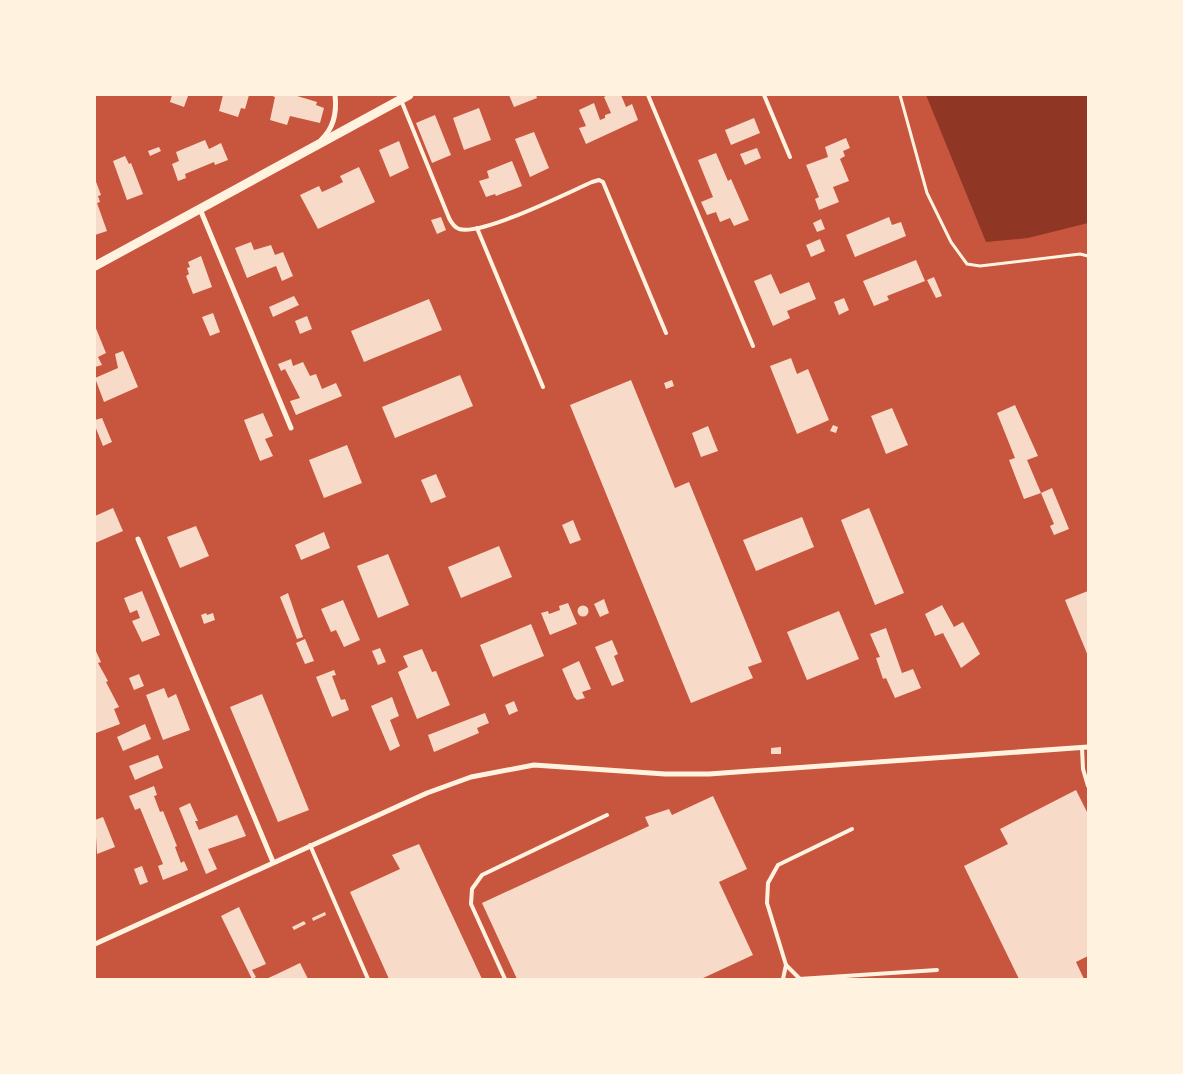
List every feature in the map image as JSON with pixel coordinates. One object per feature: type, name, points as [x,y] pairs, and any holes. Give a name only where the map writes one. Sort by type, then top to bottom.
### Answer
[{"type":"street","points":[[307,151],[324,137],[333,122],[337,110],[335,95]]},
{"type":"street","points":[[95,266],[402,97]]},
{"type":"street","points":[[200,209],[291,428]]},
{"type":"street","points":[[138,539],[273,862]]},
{"type":"street","points":[[95,944],[310,845],[470,777],[534,765],[656,774],[709,774],[1085,748]]},
{"type":"lane","points":[[648,95],[753,346]]},
{"type":"lane","points":[[764,95],[790,157]]},
{"type":"lane","points":[[402,97],[449,218],[453,225],[459,229],[491,225],[599,180],[606,188],[666,333]]},
{"type":"lane","points":[[477,228],[543,387]]},
{"type":"lane","points":[[1085,748],[1083,770],[1088,786]]},
{"type":"lane","points":[[505,979],[472,904],[472,889],[482,875],[607,815]]},
{"type":"lane","points":[[852,829],[778,866],[768,883],[767,902],[786,965],[799,979],[937,970]]},
{"type":"lane","points":[[310,845],[368,979]]},
{"type":"lane","points":[[783,979],[786,965]]},
{"type":"path","points":[[900,95],[926,193],[951,242],[967,264],[980,266],[1080,254],[1088,256]]},
{"type":"shaded area","points":[[926,95],[1088,95],[1088,223],[1028,238],[986,242]]},
{"type":"building","points":[[172,95],[194,95],[188,96],[184,107],[170,102]]},
{"type":"building","points":[[223,95],[249,95],[245,109],[241,108],[238,117],[219,111]]},
{"type":"building","points":[[270,95],[294,95],[317,102],[316,105],[324,108],[320,123],[290,116],[287,125],[270,120],[275,97]]},
{"type":"building","points":[[509,95],[536,95],[537,98],[514,107]]},
{"type":"building","points":[[608,95],[621,95],[626,107],[632,104],[638,120],[586,144],[579,128],[586,126],[579,110],[594,103],[600,120],[605,118],[605,115],[611,113],[604,97]]},
{"type":"building","points":[[479,108],[491,140],[464,150],[453,118]]},
{"type":"building","points":[[435,115],[451,155],[432,163],[416,123]]},
{"type":"building","points":[[754,118],[760,133],[731,145],[725,130]]},
{"type":"building","points":[[534,132],[549,168],[530,177],[515,139]]},
{"type":"building","points":[[846,138],[850,148],[843,151],[845,156],[840,159],[849,181],[833,187],[839,202],[819,210],[815,199],[819,197],[806,165],[828,157],[825,147]]},
{"type":"building","points":[[205,140],[209,149],[221,143],[228,160],[215,165],[214,162],[185,174],[186,178],[178,181],[172,164],[179,161],[176,152]]},
{"type":"building","points":[[399,141],[409,168],[390,177],[379,150]]},
{"type":"building","points":[[159,147],[161,151],[150,156],[148,151]]},
{"type":"building","points":[[757,148],[761,158],[745,165],[740,154]]},
{"type":"building","points":[[716,153],[728,181],[731,179],[749,220],[734,226],[730,218],[720,222],[716,212],[707,215],[701,202],[713,197],[698,160]]},
{"type":"building","points":[[125,156],[129,164],[131,163],[143,194],[127,200],[113,161]]},
{"type":"building","points":[[512,161],[522,186],[496,196],[495,194],[486,197],[479,181],[489,178],[487,171]]},
{"type":"building","points":[[359,167],[375,202],[318,229],[300,195],[319,186],[322,192],[333,187],[343,182],[340,176]]},
{"type":"building","points":[[95,179],[101,195],[98,196],[100,202],[97,203],[107,231],[95,235]]},
{"type":"building","points":[[441,217],[446,230],[437,234],[431,220]]},
{"type":"building","points":[[889,217],[892,225],[901,222],[906,236],[855,257],[846,235]]},
{"type":"building","points":[[821,219],[825,229],[817,232],[813,223]]},
{"type":"building","points":[[820,239],[825,251],[811,257],[806,245]]},
{"type":"building","points":[[251,242],[254,250],[271,245],[275,255],[283,252],[293,276],[282,281],[276,266],[247,278],[235,248]]},
{"type":"building","points":[[201,256],[212,287],[193,294],[186,276],[189,274],[187,268],[190,267],[188,262]]},
{"type":"building","points":[[916,260],[925,281],[887,296],[889,300],[874,306],[863,281]]},
{"type":"building","points":[[771,274],[780,294],[809,282],[816,299],[787,311],[790,318],[773,326],[754,281]]},
{"type":"building","points":[[934,277],[942,296],[936,298],[927,280]]},
{"type":"building","points":[[294,296],[299,305],[273,317],[269,307]]},
{"type":"building","points":[[844,298],[849,310],[839,315],[834,302]]},
{"type":"building","points":[[429,299],[442,330],[364,362],[351,331]]},
{"type":"building","points":[[213,313],[220,332],[210,336],[202,317]]},
{"type":"building","points":[[307,316],[312,329],[300,334],[295,321]]},
{"type":"building","points":[[95,326],[106,353],[98,357],[102,365],[95,367]]},
{"type":"building","points":[[123,351],[138,387],[104,402],[95,378],[118,368],[115,354]]},
{"type":"building","points":[[791,358],[797,374],[808,369],[829,420],[797,434],[770,366]]},
{"type":"building","points":[[291,359],[293,366],[303,362],[310,376],[316,374],[322,389],[336,383],[342,396],[296,415],[290,401],[300,398],[285,369],[281,371],[278,364]]},
{"type":"building","points":[[460,375],[473,406],[395,438],[382,407]]},
{"type":"building","points":[[631,380],[675,488],[689,482],[762,662],[748,667],[753,678],[691,703],[570,405]]},
{"type":"building","points":[[672,380],[674,386],[666,389],[664,383]]},
{"type":"building","points":[[1015,405],[1038,456],[1027,460],[1041,493],[1024,499],[1009,460],[1015,458],[997,413]]},
{"type":"building","points":[[892,408],[908,445],[886,454],[871,416]]},
{"type":"building","points":[[263,413],[273,436],[265,439],[273,456],[260,461],[244,420]]},
{"type":"building","points":[[102,418],[112,442],[103,446],[95,426],[95,420]]},
{"type":"building","points":[[833,425],[838,427],[836,433],[830,431]]},
{"type":"building","points":[[708,426],[718,451],[701,457],[692,433]]},
{"type":"building","points":[[347,445],[362,483],[324,498],[309,460]]},
{"type":"building","points":[[436,474],[446,497],[431,503],[421,480]]},
{"type":"building","points":[[1052,488],[1069,529],[1054,535],[1050,526],[1054,524],[1041,493]]},
{"type":"building","points":[[113,508],[123,531],[95,543],[95,516]]},
{"type":"building","points":[[869,508],[904,593],[875,605],[841,520]]},
{"type":"building","points":[[802,517],[814,547],[756,571],[743,540]]},
{"type":"building","points":[[573,520],[581,540],[570,544],[562,525]]},
{"type":"building","points":[[196,526],[209,556],[180,568],[167,537]]},
{"type":"building","points":[[324,532],[330,548],[301,560],[295,545]]},
{"type":"building","points":[[499,546],[512,577],[461,598],[448,567]]},
{"type":"building","points":[[388,554],[409,605],[378,618],[357,566]]},
{"type":"building","points":[[142,591],[160,635],[142,642],[132,621],[140,618],[137,610],[130,613],[124,598]]},
{"type":"building","points":[[1088,591],[1088,656],[1065,600]]},
{"type":"building","points":[[288,593],[303,637],[297,639],[280,597]]},
{"type":"building","points":[[604,599],[609,613],[600,617],[594,604]]},
{"type":"building","points":[[343,600],[360,640],[344,647],[336,630],[331,632],[321,609]]},
{"type":"building","points":[[568,603],[577,624],[550,635],[541,613],[548,611],[549,614],[560,610],[559,606]]},
{"type":"building","points":[[942,605],[954,627],[963,622],[980,654],[961,668],[943,633],[935,636],[925,614]]},
{"type":"building","points":[[581,606],[585,606],[588,611],[587,615],[581,616],[578,613],[578,609]]},
{"type":"building","points":[[839,611],[859,659],[807,680],[787,632]]},
{"type":"building","points":[[206,613],[207,615],[213,613],[215,620],[204,624],[201,615]]},
{"type":"building","points":[[531,624],[544,656],[493,677],[480,645]]},
{"type":"building","points":[[886,628],[902,673],[913,669],[921,688],[895,698],[886,678],[883,679],[876,658],[880,657],[870,634]]},
{"type":"building","points":[[305,639],[314,661],[305,664],[296,643]]},
{"type":"building","points":[[612,640],[618,654],[614,656],[624,681],[612,686],[595,647]]},
{"type":"building","points":[[380,648],[386,662],[378,665],[372,651]]},
{"type":"building","points":[[95,649],[101,662],[98,663],[119,707],[114,709],[120,724],[96,733]]},
{"type":"building","points":[[422,649],[432,672],[436,671],[450,705],[417,719],[398,672],[408,667],[403,656]]},
{"type":"building","points":[[579,661],[591,689],[582,692],[585,698],[577,700],[562,669]]},
{"type":"building","points":[[334,670],[336,675],[332,676],[341,700],[345,699],[349,710],[332,717],[316,677]]},
{"type":"building","points":[[139,674],[144,686],[134,690],[129,678]]},
{"type":"building","points":[[164,688],[168,698],[176,694],[190,730],[163,740],[146,695]]},
{"type":"building","points":[[262,694],[309,810],[278,822],[230,707]]},
{"type":"building","points":[[392,697],[399,716],[390,720],[400,746],[390,751],[371,706]]},
{"type":"building","points":[[514,701],[518,711],[509,715],[505,705]]},
{"type":"building","points":[[485,713],[489,723],[477,728],[479,733],[434,752],[428,735]]},
{"type":"building","points":[[145,724],[151,739],[123,751],[117,737]]},
{"type":"building","points":[[781,747],[781,754],[771,754],[771,748]]},
{"type":"building","points":[[158,755],[163,768],[135,780],[129,766]]},
{"type":"building","points":[[154,786],[157,795],[154,796],[160,812],[163,811],[177,846],[175,847],[181,863],[184,861],[188,870],[163,880],[158,866],[163,864],[140,808],[135,810],[129,796]]},
{"type":"building","points":[[1076,790],[1088,814],[1088,956],[1076,962],[1084,979],[1019,979],[964,866],[1008,844],[1000,829]]},
{"type":"building","points":[[713,796],[747,869],[719,882],[753,955],[701,979],[517,979],[482,903],[649,826],[645,817],[669,809],[672,815]]},
{"type":"building","points":[[190,803],[198,821],[195,821],[199,830],[237,815],[246,836],[208,849],[217,869],[206,874],[179,808]]},
{"type":"building","points":[[103,817],[115,847],[97,854],[95,820]]},
{"type":"building","points":[[419,844],[482,979],[389,979],[350,892],[400,869],[392,855]]},
{"type":"building","points":[[142,866],[148,882],[140,885],[134,869]]},
{"type":"building","points":[[239,907],[266,964],[252,970],[256,977],[252,979],[221,916]]},
{"type":"building","points":[[325,912],[326,915],[313,921],[312,918]]},
{"type":"building","points":[[304,921],[306,924],[294,930],[292,927]]},
{"type":"building","points":[[300,963],[308,979],[266,979],[275,975]]}]
